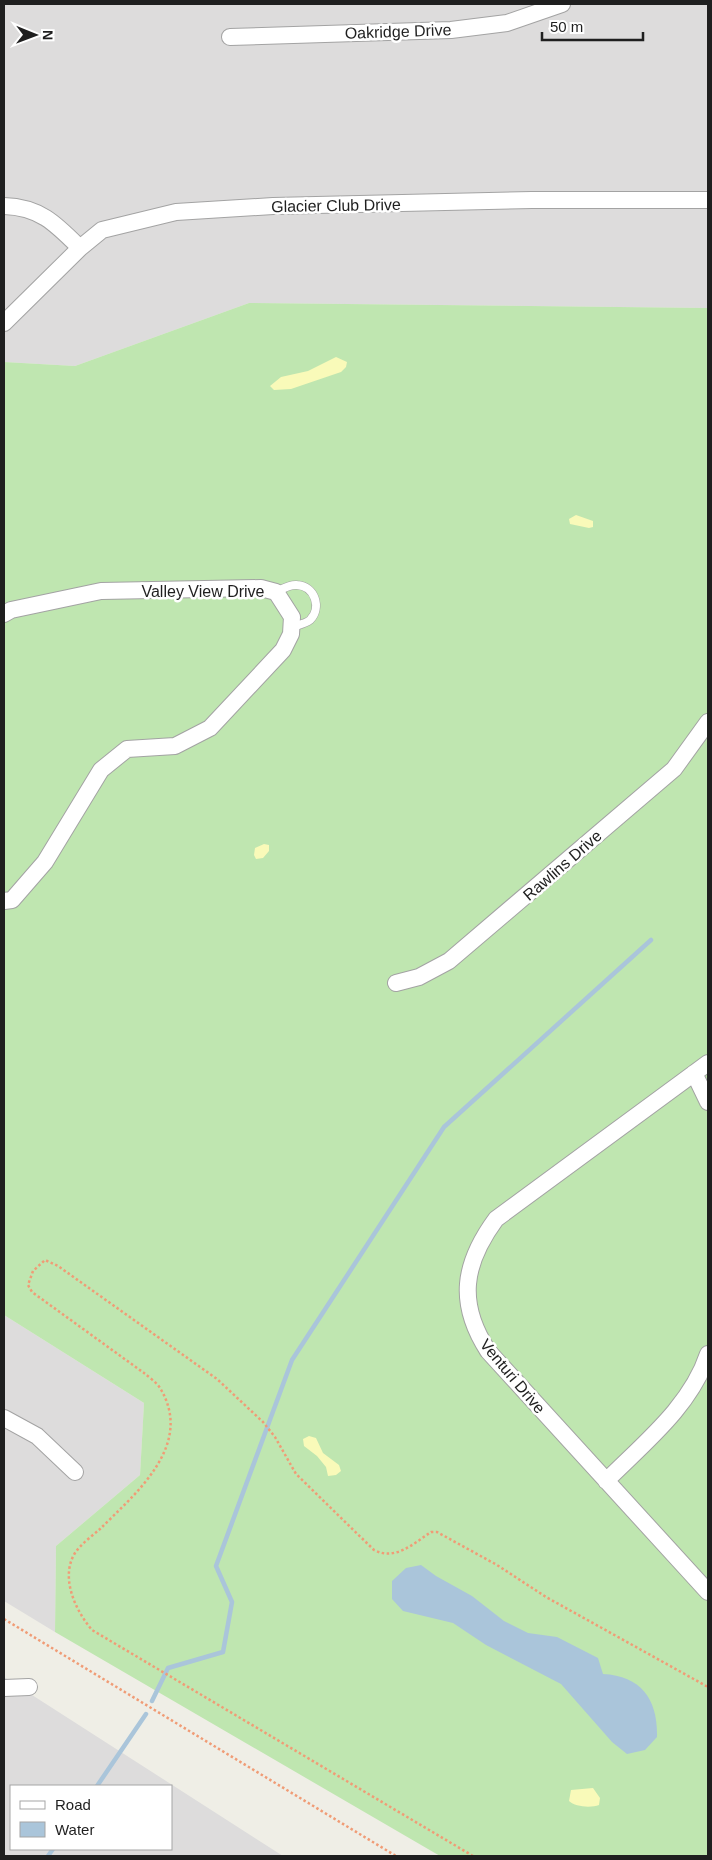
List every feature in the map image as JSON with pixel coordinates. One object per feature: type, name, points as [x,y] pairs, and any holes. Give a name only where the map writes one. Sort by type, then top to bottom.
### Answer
[{"type":"street","name":"Oakridge Drive","points":[[230,37],[450,30],[507,23],[562,4]]},
{"type":"street","name":"Glacier Club Drive","points":[[4,323],[80,248],[102,230],[176,212],[303,205],[708,200]]},
{"type":"street","points":[[4,206],[19,206],[52,220],[80,248]]},
{"type":"street","name":"Valley View Drive","points":[[4,614],[11,610],[101,591],[262,588],[276,592],[292,617],[292,627]]},
{"type":"street","points":[[4,901],[12,900],[45,862],[101,770],[127,749],[175,746],[210,728],[283,650],[291,634],[292,627]]},
{"type":"street","name":"Rawlins Drive","points":[[396,983],[419,977],[456,955],[674,769],[708,722]]},
{"type":"street","name":"Venturi Drive","points":[[708,1063],[496,1220],[476,1250],[467,1286],[468,1303],[478,1335],[488,1351],[708,1592]]},
{"type":"street","points":[[694,1073],[708,1102]]},
{"type":"street","points":[[606,1481],[683,1401],[698,1379],[708,1354]]},
{"type":"street","points":[[4,1418],[37,1436],[75,1472]]},
{"type":"street","points":[[4,1688],[29,1687]]},
{"type":"lane","points":[[276,592],[295,584],[308,588],[316,600],[314,614],[305,623],[292,627]]},
{"type":"path","points":[[473,1856],[92,1630],[78,1608],[68,1579],[69,1569],[75,1553],[140,1490],[161,1461],[168,1445],[170,1424],[167,1406],[160,1388],[144,1373],[32,1292],[28,1284],[34,1271],[45,1260],[58,1266],[209,1373],[262,1422],[273,1436],[296,1474],[374,1550],[382,1555],[394,1554],[431,1532],[437,1532],[497,1565],[546,1597],[708,1687]]},
{"type":"path","points":[[4,1619],[396,1856]]},
{"type":"shaded area","points":[[4,4],[708,4],[708,308],[249,303],[75,366],[4,362]]},
{"type":"shaded area","points":[[249,303],[708,308],[708,1856],[440,1856],[55,1632],[56,1546],[140,1475],[144,1403],[4,1315],[4,362],[75,366]]},
{"type":"shaded area","points":[[4,1315],[144,1403],[140,1475],[56,1546],[55,1632],[4,1601]]},
{"type":"shaded area","points":[[4,1677],[283,1856],[4,1856]]},
{"type":"sand","points":[[336,357],[347,362],[346,367],[341,372],[291,389],[274,390],[270,386],[281,377],[308,371]]},
{"type":"sand","points":[[576,515],[593,521],[593,527],[589,528],[570,524],[569,519]]},
{"type":"sand","points":[[264,844],[269,845],[269,851],[263,858],[256,859],[254,855],[255,848]]},
{"type":"sand","points":[[309,1436],[316,1438],[323,1453],[339,1465],[341,1471],[336,1475],[328,1476],[326,1467],[317,1456],[304,1446],[303,1439]]},
{"type":"sand","points":[[593,1788],[600,1798],[599,1805],[575,1805],[569,1801],[571,1790]]},
{"type":"water","points":[[421,1565],[436,1576],[472,1596],[504,1621],[528,1633],[557,1637],[598,1658],[603,1674],[628,1679],[637,1685],[651,1701],[657,1724],[657,1737],[645,1750],[627,1754],[612,1742],[561,1684],[486,1645],[453,1623],[403,1611],[392,1599],[392,1581],[406,1568]]},
{"type":"waterway","points":[[152,1701],[168,1668],[223,1652],[232,1602],[216,1566],[292,1360],[444,1127],[651,940]]},
{"type":"waterway","points":[[98,1785],[146,1714]]},
{"type":"waterway","points":[[48,1856],[52,1850]]}]
